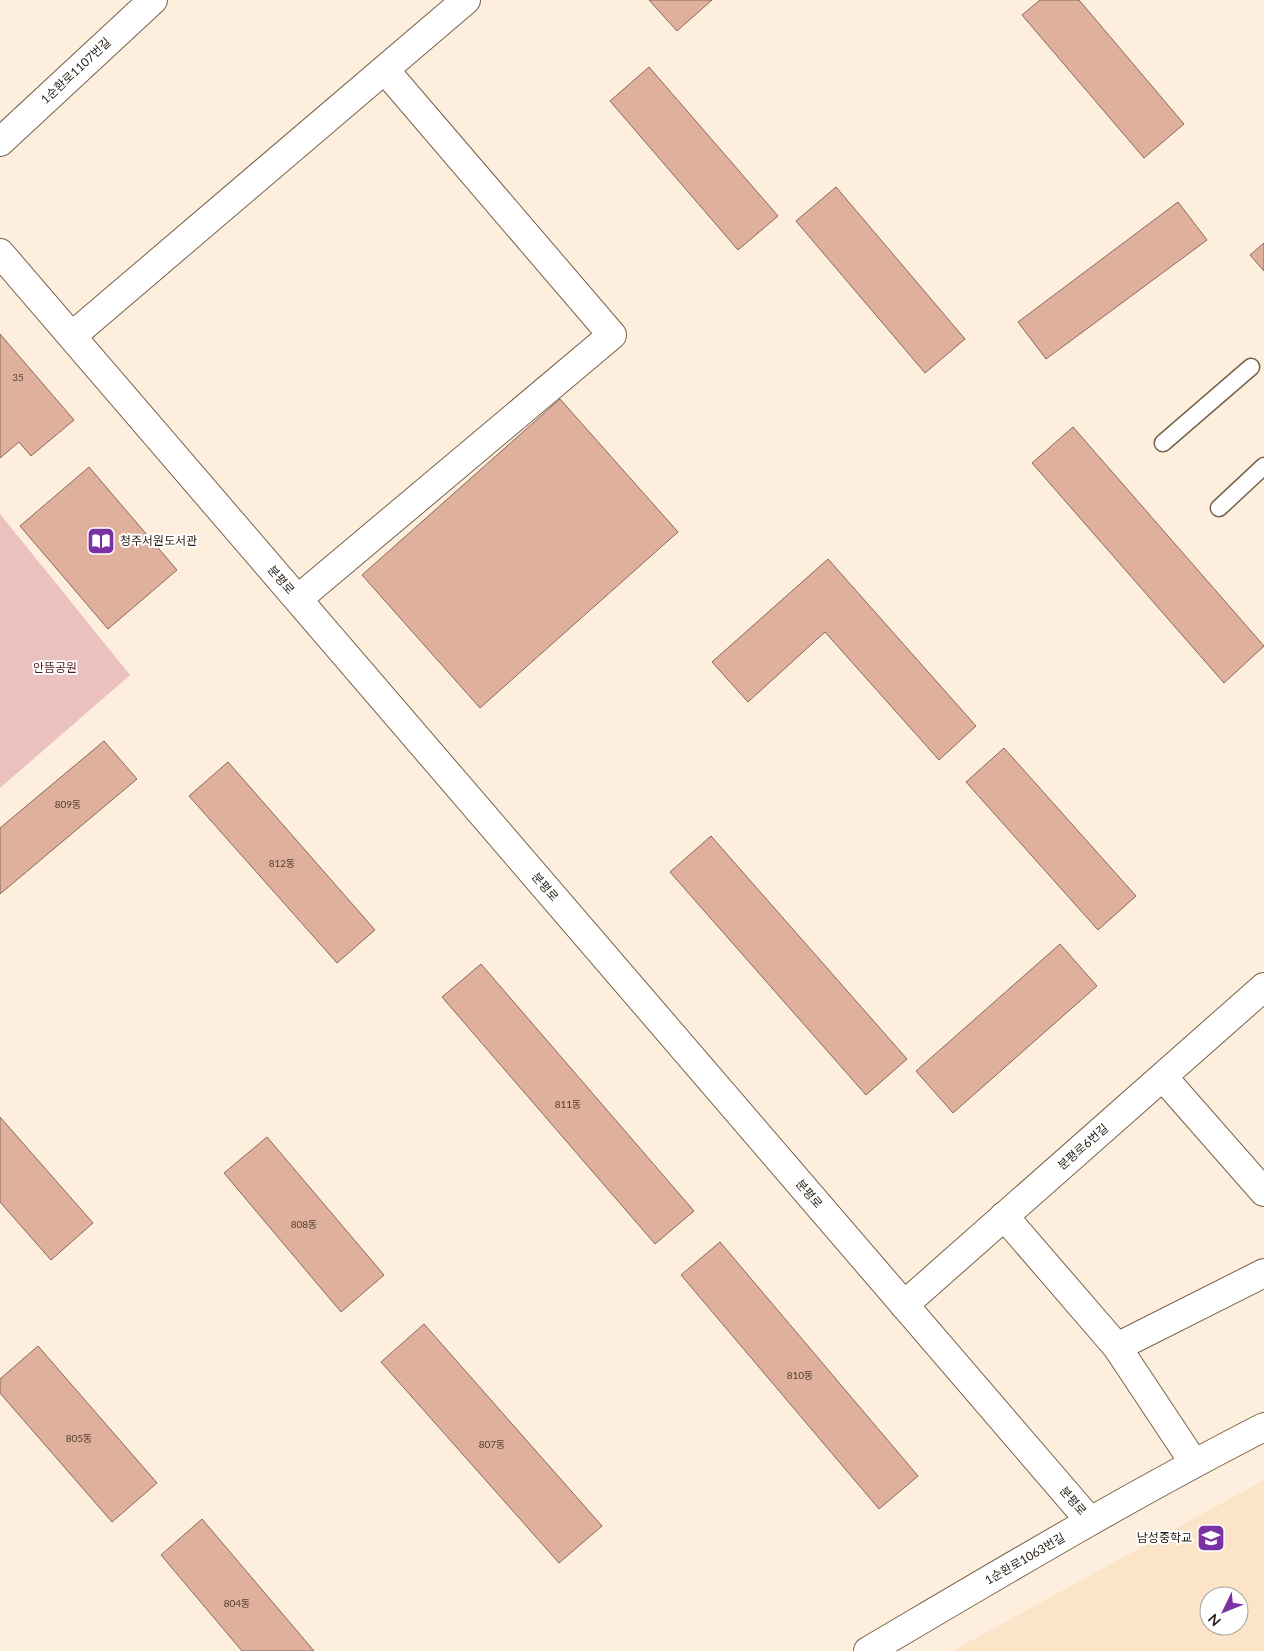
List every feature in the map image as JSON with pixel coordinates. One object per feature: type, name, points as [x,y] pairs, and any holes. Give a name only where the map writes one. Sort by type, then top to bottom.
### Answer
[{"type":"street","name":"1순환로1107번길","points":[[0,142],[153,0]]},
{"type":"street","points":[[72,336],[466,0]]},
{"type":"street","points":[[298,599],[612,334],[385,70]]},
{"type":"street","name":"분평로","points":[[0,252],[1090,1521]]},
{"type":"street","name":"분평로6번길","points":[[904,1305],[1264,987]]},
{"type":"street","points":[[1163,1077],[1264,1192]]},
{"type":"street","points":[[1004,1216],[1117,1347],[1194,1463]]},
{"type":"street","points":[[1117,1347],[1264,1273]]},
{"type":"street","name":"1순환로1063번길","points":[[868,1651],[1090,1521],[1194,1463],[1264,1427]]},
{"type":"lane","points":[[1163,443],[1251,367]]},
{"type":"lane","points":[[1219,508],[1264,466]]},
{"type":"shaded area","name":"남성중학교","points":[[1264,1480],[1264,1651],[952,1651]]},
{"type":"green space","name":"안뜸공원","points":[[0,514],[130,675],[0,788]]},
{"type":"building","points":[[649,0],[712,0],[677,31]]},
{"type":"building","points":[[1040,0],[1079,0],[1184,124],[1144,158],[1022,15]]},
{"type":"building","points":[[649,67],[778,216],[738,250],[610,101]]},
{"type":"building","points":[[836,187],[965,339],[925,373],[796,221]]},
{"type":"building","points":[[1178,202],[1207,240],[1046,359],[1018,322]]},
{"type":"building","points":[[1264,243],[1264,271],[1250,255]]},
{"type":"building","points":[[0,334],[74,420],[31,456],[19,442],[0,458]]},
{"type":"building","points":[[560,399],[678,532],[480,708],[362,575]]},
{"type":"building","points":[[1073,427],[1264,646],[1224,683],[1032,463]]},
{"type":"building","points":[[89,467],[177,570],[108,629],[20,526]]},
{"type":"building","points":[[828,559],[976,726],[939,760],[825,632],[748,702],[712,662]]},
{"type":"building","points":[[104,741],[137,779],[0,894],[0,828]]},
{"type":"building","points":[[1004,748],[1136,896],[1098,930],[966,782]]},
{"type":"building","points":[[228,762],[375,930],[337,963],[189,796]]},
{"type":"building","points":[[711,836],[907,1059],[866,1095],[670,872]]},
{"type":"building","points":[[1060,944],[1097,986],[953,1113],[916,1071]]},
{"type":"building","points":[[481,964],[694,1211],[655,1244],[442,997]]},
{"type":"building","points":[[0,1117],[93,1223],[51,1260],[0,1202]]},
{"type":"building","points":[[267,1137],[384,1275],[341,1312],[224,1173]]},
{"type":"building","points":[[720,1242],[918,1476],[879,1509],[681,1275]]},
{"type":"building","points":[[424,1324],[602,1526],[559,1563],[381,1362]]},
{"type":"building","points":[[38,1346],[157,1483],[112,1522],[0,1393],[0,1379]]},
{"type":"building","points":[[202,1519],[314,1651],[242,1651],[161,1555]]},
{"type":"place","name":"청주서원도서관","points":[[101,541]]},
{"type":"place","name":"남성중학교","points":[[1211,1538]]}]
